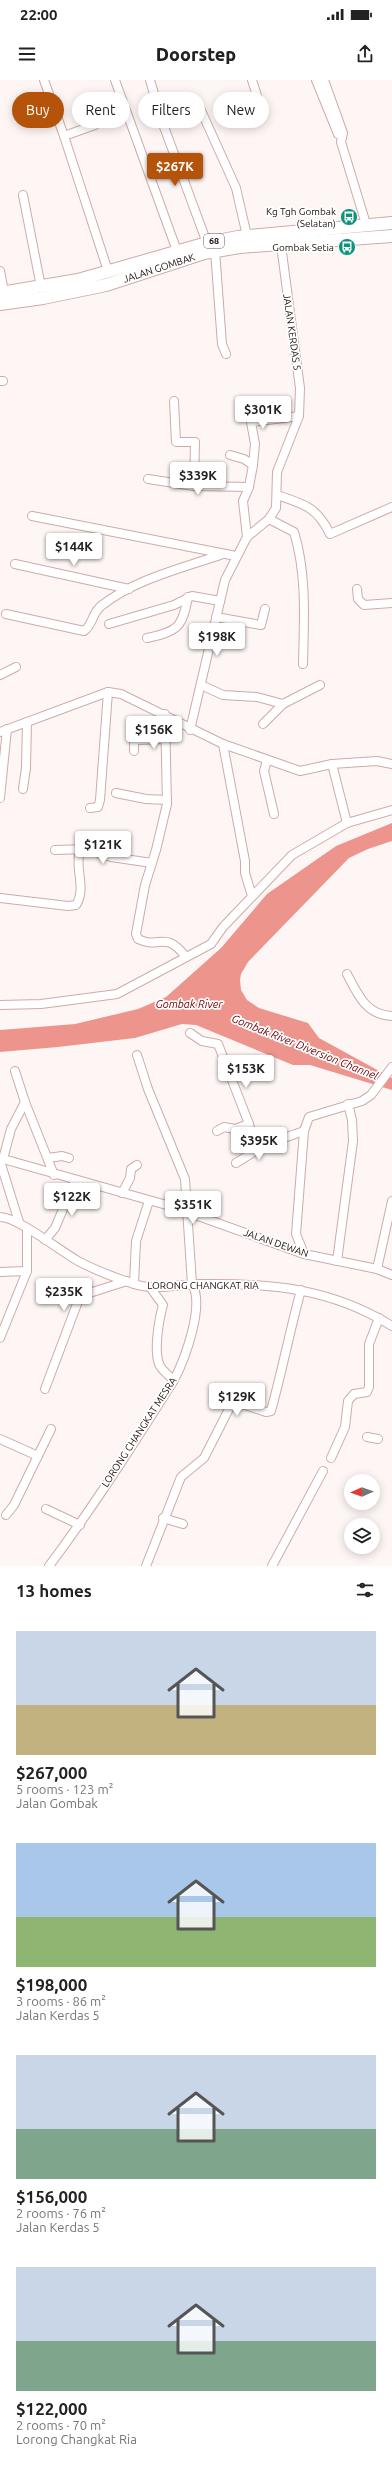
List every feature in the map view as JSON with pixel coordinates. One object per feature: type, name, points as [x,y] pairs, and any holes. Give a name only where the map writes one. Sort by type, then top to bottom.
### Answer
[{"type":"main road","name":"JALAN GOMBAK","points":[[0,304],[43,298],[106,285],[211,247],[247,236],[366,224],[392,223]]},
{"type":"main road","name":"JALAN GOMBAK","points":[[2,292],[41,287],[108,272],[177,251],[211,247],[281,245],[392,236]]},
{"type":"street","points":[[44,80],[64,136],[108,272]]},
{"type":"street","points":[[115,80],[177,251]]},
{"type":"street","points":[[150,80],[163,124],[211,247],[222,344],[226,354]]},
{"type":"street","points":[[252,80],[256,92]]},
{"type":"street","points":[[316,80],[341,142],[366,224]]},
{"type":"street","points":[[324,80],[343,133],[341,142]]},
{"type":"street","points":[[205,119],[236,188],[247,236]]},
{"type":"street","points":[[64,136],[87,128]]},
{"type":"street","points":[[23,195],[41,287]]},
{"type":"street","name":"JALAN KERDAS 5","points":[[190,730],[225,580],[247,537],[269,519],[276,508],[277,472],[299,416],[300,388],[281,245]]},
{"type":"street","points":[[0,271],[2,292]]},
{"type":"street","points":[[174,401],[176,442],[195,442],[194,486]]},
{"type":"street","points":[[247,537],[243,501],[249,487],[253,465],[255,444],[251,422],[299,416]]},
{"type":"street","points":[[230,455],[244,459],[253,465]]},
{"type":"street","points":[[148,479],[194,486],[249,487]]},
{"type":"street","points":[[277,495],[312,508],[320,515],[330,534],[392,507]]},
{"type":"street","points":[[32,516],[236,556]]},
{"type":"street","points":[[269,519],[294,532],[296,540],[304,584],[303,664]]},
{"type":"street","points":[[6,614],[84,631],[89,627],[97,609],[129,589],[223,554]]},
{"type":"street","points":[[15,564],[129,589]]},
{"type":"street","points":[[357,589],[358,599],[364,605],[392,604]]},
{"type":"street","points":[[109,624],[174,605],[188,597],[220,601]]},
{"type":"street","points":[[147,638],[166,634],[179,627],[184,619],[188,597]]},
{"type":"street","points":[[216,617],[262,625],[265,609]]},
{"type":"street","points":[[0,675],[16,667]]},
{"type":"street","points":[[201,685],[223,695],[257,697],[283,704]]},
{"type":"street","points":[[263,724],[283,704],[320,685]]},
{"type":"street","points":[[90,808],[98,807],[100,800],[108,692]]},
{"type":"street","points":[[0,798],[4,730],[108,692],[120,694],[165,714],[190,730],[223,744],[300,771],[332,764],[377,760],[392,764]]},
{"type":"street","points":[[165,714],[167,800],[152,863],[144,885],[136,934],[138,939],[143,941],[170,942],[176,944],[186,957]]},
{"type":"street","points":[[23,789],[26,768],[27,722]]},
{"type":"street","points":[[134,751],[134,743],[137,740],[165,739]]},
{"type":"street","points":[[223,744],[245,861],[244,873],[252,896]]},
{"type":"street","points":[[267,760],[264,771],[274,814]]},
{"type":"street","points":[[332,764],[347,823]]},
{"type":"street","points":[[116,793],[146,799],[167,800]]},
{"type":"street","points":[[0,1005],[41,1004],[117,994],[211,944],[223,927],[292,855],[347,823],[392,810]]},
{"type":"street","points":[[55,850],[80,851],[87,849],[111,858],[152,863]]},
{"type":"street","points":[[0,898],[68,906],[76,905],[80,899],[81,891],[78,855],[80,851]]},
{"type":"street","points":[[347,974],[368,1008],[375,1014],[392,1016]]},
{"type":"street","points":[[190,1033],[202,1041],[218,1044],[253,1138],[258,1142],[267,1142],[304,1131]]},
{"type":"street","name":"LORONG CHANGKAT MESRA","points":[[49,1566],[80,1525],[91,1504],[174,1380],[193,1326],[197,1293],[192,1284],[185,1179],[148,1089],[137,1055]]},
{"type":"street","points":[[304,1254],[296,1234],[304,1131],[309,1117],[362,1101],[372,1095],[392,1067]]},
{"type":"street","points":[[15,1071],[25,1102],[54,1175]]},
{"type":"street","points":[[19,1222],[1,1159],[11,1129],[25,1102]]},
{"type":"street","points":[[337,1261],[353,1141],[352,1120],[348,1104]]},
{"type":"street","points":[[217,1130],[224,1127],[235,1129],[249,1124]]},
{"type":"street","points":[[236,1163],[257,1150],[258,1142]]},
{"type":"street","points":[[48,1158],[62,1156],[69,1158]]},
{"type":"street","name":"JALAN DEWAN","points":[[1,1159],[188,1212],[304,1254],[377,1269],[392,1275]]},
{"type":"street","points":[[122,1193],[130,1178],[131,1169],[137,1166]]},
{"type":"street","points":[[45,1240],[55,1228],[75,1181]]},
{"type":"street","points":[[130,1282],[136,1241],[149,1201]]},
{"type":"street","points":[[377,1269],[392,1201]]},
{"type":"street","points":[[0,1217],[19,1222]]},
{"type":"street","name":"LORONG CHANGKAT RIA","points":[[19,1222],[27,1230],[78,1261],[130,1282],[150,1287],[192,1284],[256,1284],[301,1290],[341,1301],[379,1318],[392,1326]]},
{"type":"street","points":[[0,1338],[27,1271],[27,1230]]},
{"type":"street","points":[[0,1272],[27,1271]]},
{"type":"street","name":"LORONG CHANGKAT RIA","points":[[45,1389],[80,1296],[130,1282]]},
{"type":"street","points":[[150,1287],[163,1305],[159,1318],[158,1358],[161,1367],[174,1380]]},
{"type":"street","points":[[146,1566],[163,1518],[181,1476],[204,1458],[230,1407],[236,1402],[266,1412],[271,1411],[286,1343],[301,1290]]},
{"type":"street","points":[[331,1458],[345,1427],[348,1401],[354,1394],[367,1392],[369,1387],[369,1344],[379,1318]]},
{"type":"street","points":[[6,1515],[14,1505],[51,1429]]},
{"type":"street","points":[[367,1437],[378,1439]]},
{"type":"street","points":[[0,1439],[38,1456]]},
{"type":"street","points":[[272,1566],[323,1471]]},
{"type":"street","points":[[46,1509],[80,1525]]},
{"type":"street","points":[[163,1518],[184,1524]]},
{"type":"water","name":"Gombak River","points":[[392,823],[392,841],[368,849],[349,858],[248,962],[241,974],[240,980],[241,990],[247,1000],[259,1008],[308,1023],[319,1038],[392,1078],[392,1090],[310,1065],[293,1065],[196,1025],[182,1024],[135,1038],[0,1052],[0,1030],[75,1024],[138,1009],[166,997],[221,948],[267,894],[336,846]]},
{"type":"place","name":"Kg Tgh Gombak (Selatan)","points":[[349,217]]},
{"type":"place","name":"Gombak Setia","points":[[347,247]]},
{"type":"water label","name":"Gombak River Diversion Channel","points":[[305,1047]]}]
